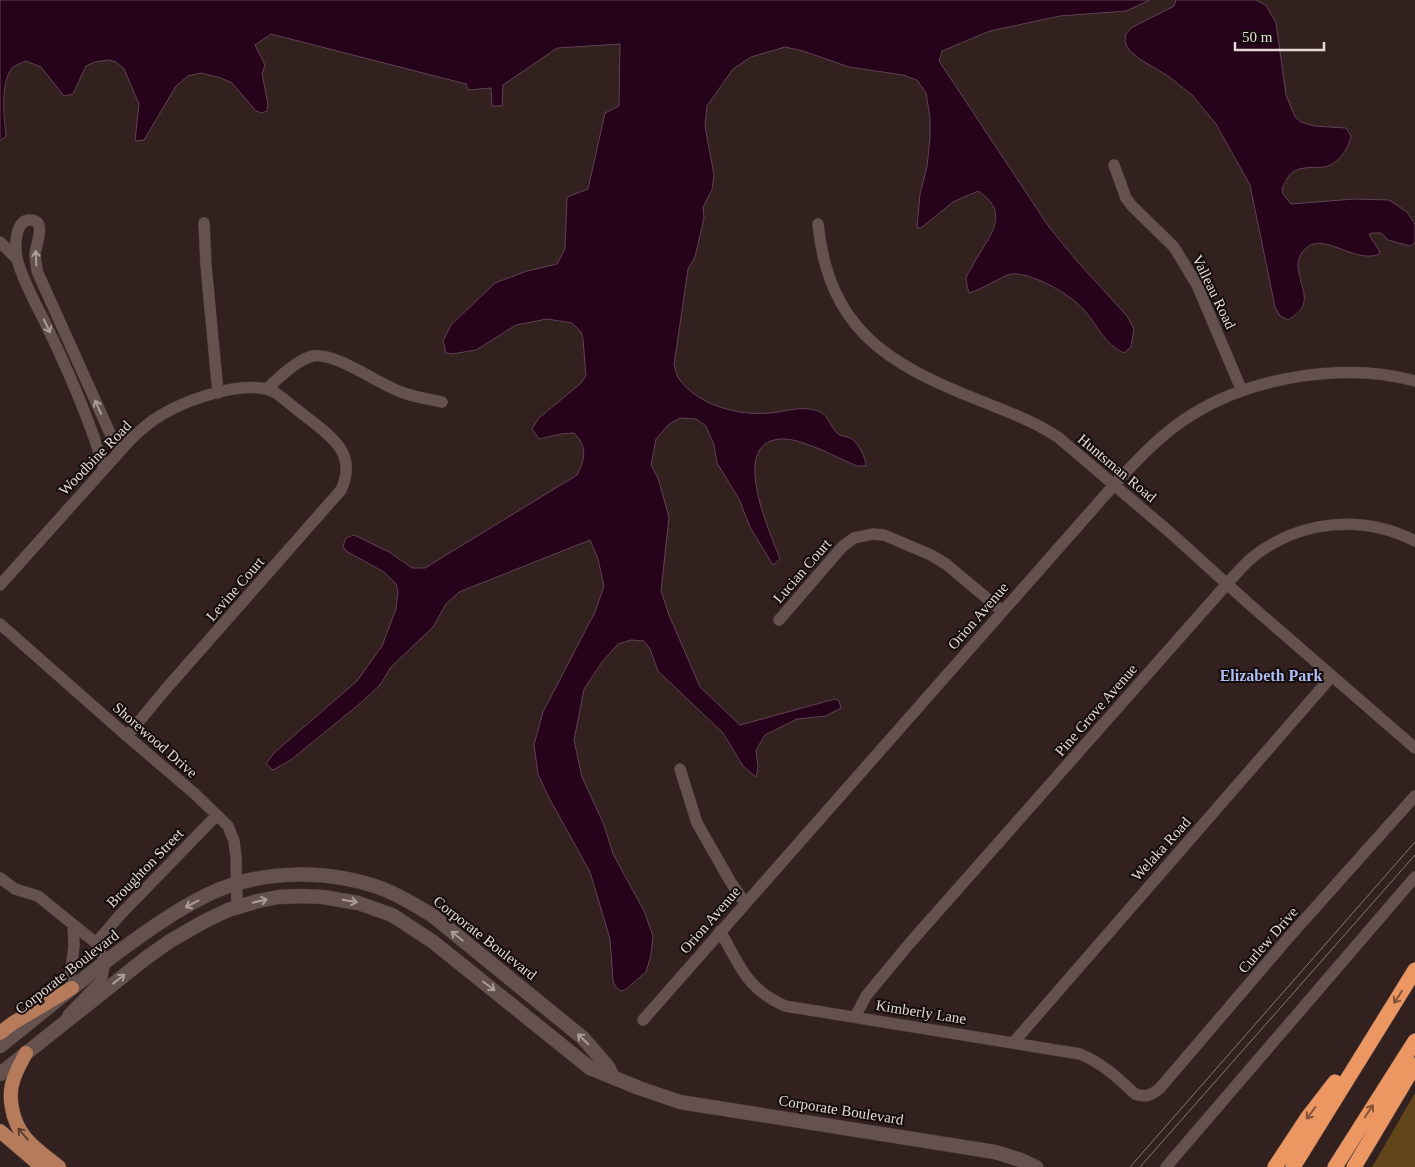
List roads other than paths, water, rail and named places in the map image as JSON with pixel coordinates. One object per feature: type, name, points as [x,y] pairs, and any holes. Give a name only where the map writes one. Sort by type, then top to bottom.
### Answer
[{"type":"highway","points":[[1293,1167],[1415,970]]},
{"type":"highway","points":[[1275,1167],[1308,1117],[1384,1019]]},
{"type":"highway","points":[[1335,1167],[1415,1041]]},
{"type":"highway","points":[[1354,1167],[1415,1065]]},
{"type":"main road","points":[[0,1033],[13,1023],[72,988]]},
{"type":"main road","points":[[26,1053],[14,1078],[11,1090],[12,1112],[17,1127],[25,1138],[59,1167]]},
{"type":"main road","points":[[0,1131],[42,1167]]},
{"type":"street","name":"Valleau Road","points":[[1114,165],[1126,198],[1174,247],[1197,285],[1242,391]]},
{"type":"street","points":[[104,468],[93,430],[17,259],[17,234],[21,225],[26,220],[36,222],[39,227],[40,234],[35,256],[37,271],[118,451]]},
{"type":"street","points":[[204,223],[207,284],[218,393]]},
{"type":"street","name":"Huntsman Road","points":[[818,224],[824,262],[839,300],[852,322],[871,341],[893,359],[914,372],[1040,425],[1059,438],[1173,535],[1415,748]]},
{"type":"street","points":[[0,242],[17,259]]},
{"type":"street","points":[[267,389],[283,374],[301,362],[312,356],[325,356],[402,393],[442,402]]},
{"type":"street","name":"Orion Avenue","points":[[643,1020],[1142,454],[1193,414],[1242,391],[1297,376],[1349,372],[1375,374],[1415,381]]},
{"type":"street","name":"Woodbine Road","points":[[0,585],[118,451],[152,421],[205,395],[243,387],[254,386],[267,389],[276,393],[329,435],[337,442],[344,454]]},
{"type":"street","name":"Levine Court","points":[[127,736],[165,690],[342,490],[347,474],[344,454]]},
{"type":"street","name":"Pine Grove Avenue","points":[[854,1016],[866,996],[909,944],[1253,557],[1290,535],[1315,527],[1345,524],[1367,525],[1388,529],[1415,541]]},
{"type":"street","name":"Lucian Court","points":[[779,620],[843,546],[854,538],[873,534],[884,535],[931,555],[946,564],[1002,611]]},
{"type":"street","name":"Shorewood Drive","points":[[0,624],[217,815],[231,832],[236,857],[237,907]]},
{"type":"street","name":"Welaka Road","points":[[1013,1043],[1332,676]]},
{"type":"street","points":[[680,769],[697,823],[745,903]]},
{"type":"street","name":"Curlew Drive","points":[[1141,1096],[1153,1094],[1160,1088],[1415,796]]},
{"type":"street","name":"Broughton Street","points":[[96,944],[120,915],[217,815]]},
{"type":"street","name":"Corporate Boulevard","points":[[0,1046],[105,962],[178,911],[210,894],[236,885],[280,875],[311,875],[358,881],[412,903],[433,916],[582,1038],[608,1067],[613,1077]]},
{"type":"street","points":[[1166,1167],[1415,877]]},
{"type":"street","points":[[0,878],[15,889],[38,896],[96,944],[105,962],[98,985],[83,998],[55,1029]]},
{"type":"street","name":"Corporate Boulevard","points":[[0,1074],[55,1029],[170,941],[205,921],[237,907],[278,897],[323,897],[358,903],[392,916],[432,941],[590,1068],[613,1077],[680,1102],[968,1147],[995,1152],[1036,1167]]},
{"type":"street","points":[[72,988],[70,978],[74,946],[73,925]]},
{"type":"street","name":"Kimberly Lane","points":[[720,931],[749,981],[758,991],[785,1006],[1080,1054],[1106,1068],[1135,1094],[1141,1096]]},
{"type":"tram line","points":[[1130,1167],[1415,842]]},
{"type":"tram line","points":[[1140,1167],[1415,855]]},
{"type":"district","name":"Elizabeth Park","points":[[1271,675]]}]
